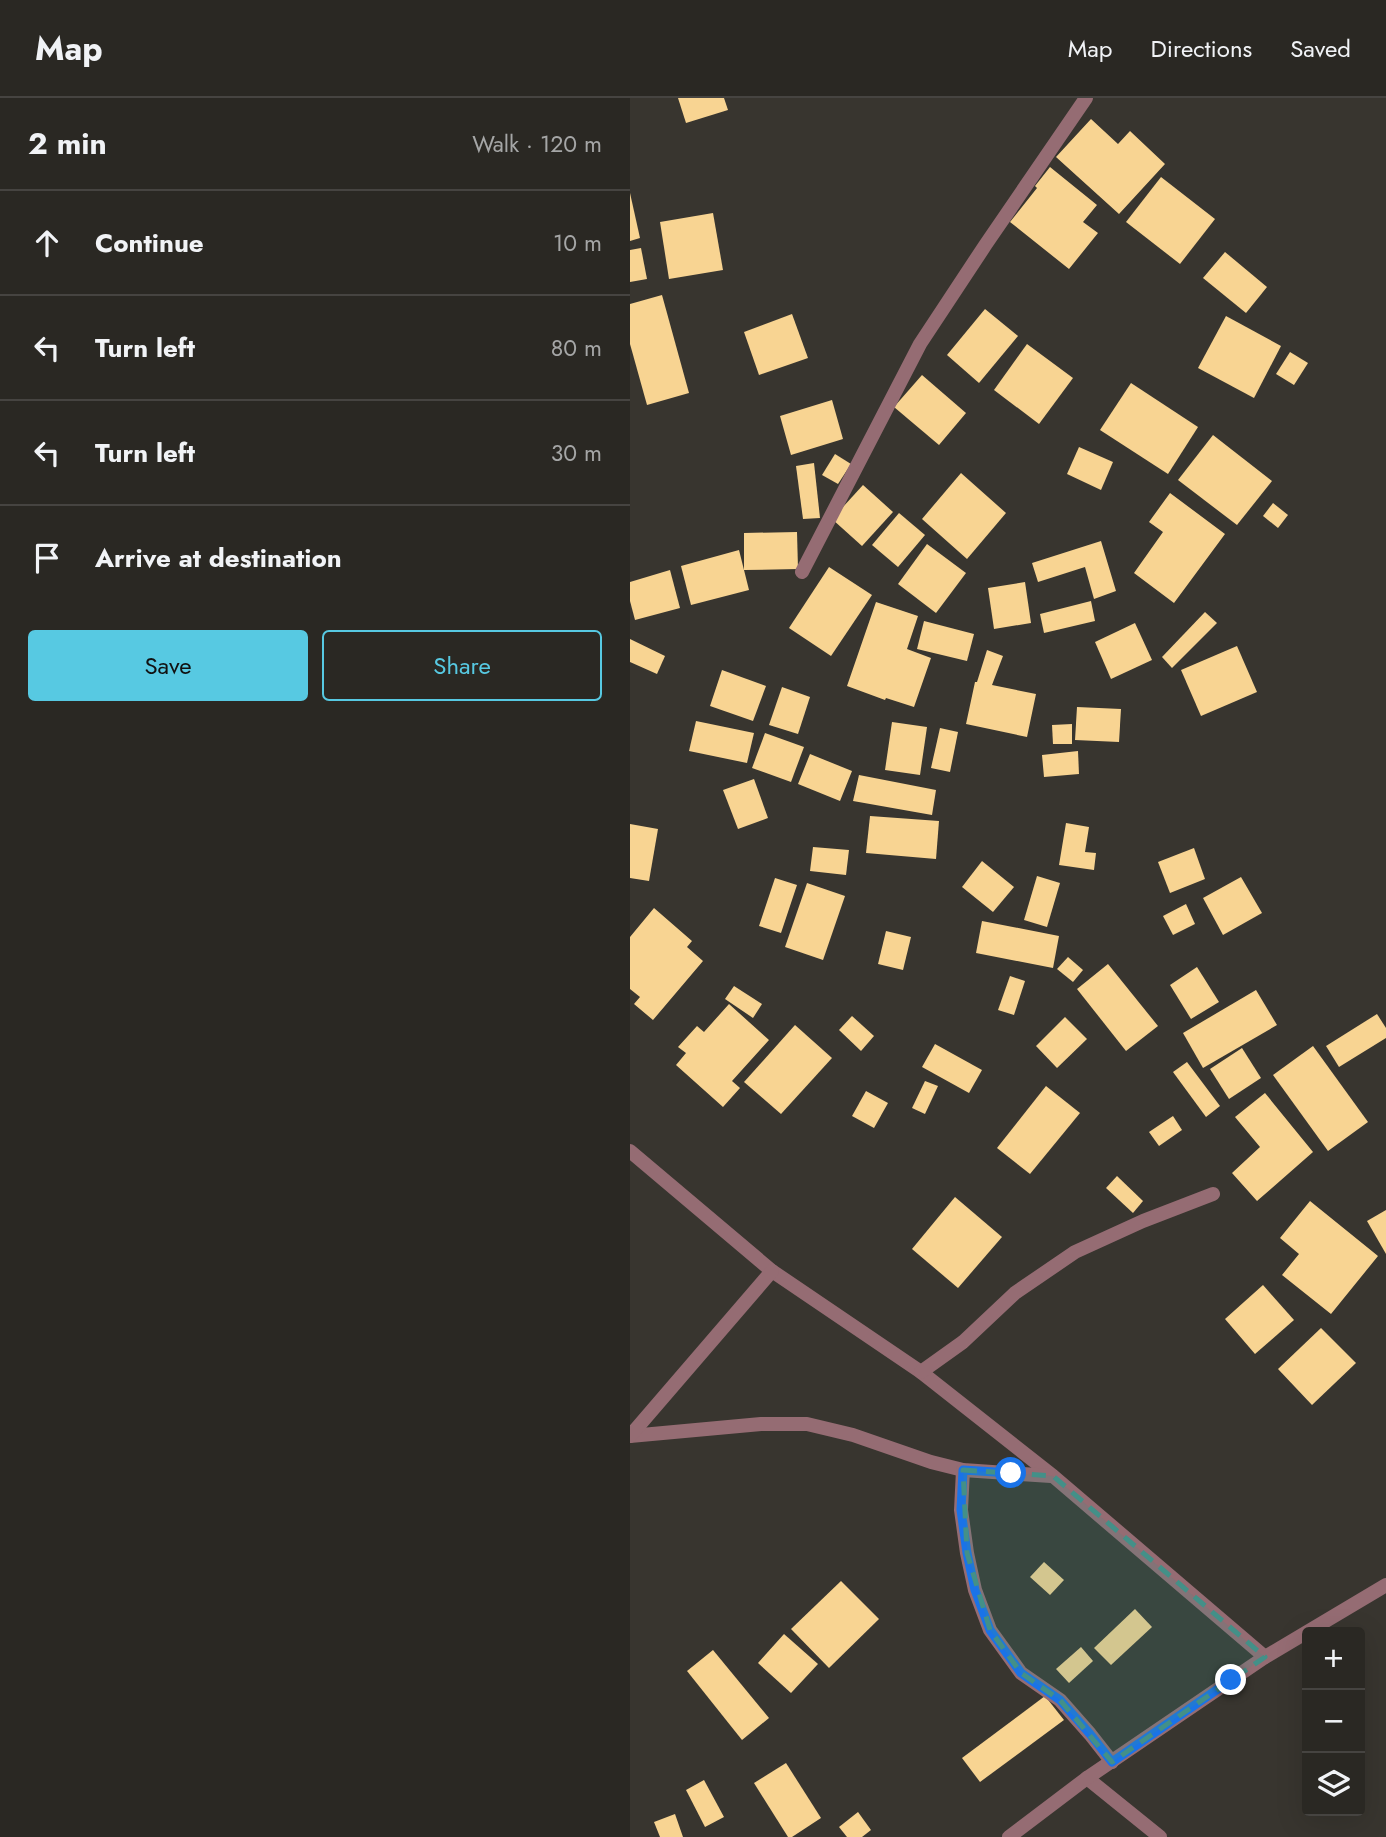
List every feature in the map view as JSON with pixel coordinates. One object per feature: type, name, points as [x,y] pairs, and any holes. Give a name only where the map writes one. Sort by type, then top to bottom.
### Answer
[{"type":"street","points":[[802,572],[920,344],[1086,98]]},
{"type":"street","points":[[630,1151],[772,1272],[921,1372],[1052,1476],[1265,1657]]},
{"type":"street","points":[[921,1372],[963,1342],[1015,1293],[1075,1252],[1213,1194]]},
{"type":"street","points":[[772,1272],[630,1436],[761,1424],[807,1424],[853,1435],[963,1470],[1052,1476]]},
{"type":"street","points":[[963,1470],[961,1510],[967,1553],[975,1590],[990,1630],[1021,1673],[1060,1700],[1112,1762]]},
{"type":"street","points":[[1009,1837],[1087,1779],[1265,1657],[1386,1585]]},
{"type":"street","points":[[1087,1779],[1160,1837]]},
{"type":"highlighted area","points":[[963,1470],[1053,1476],[1265,1657],[1112,1762],[1060,1700],[1021,1673],[990,1630],[967,1553]]},
{"type":"building","points":[[678,98],[724,98],[728,110],[686,123]]},
{"type":"building","points":[[1091,119],[1118,144],[1130,131],[1165,164],[1119,214],[1056,157]]},
{"type":"building","points":[[1050,167],[1097,205],[1083,222],[1098,233],[1069,269],[1010,222]]},
{"type":"building","points":[[1161,177],[1215,219],[1180,264],[1126,222]]},
{"type":"building","points":[[630,193],[640,238],[630,241]]},
{"type":"building","points":[[713,213],[723,270],[669,279],[660,222]]},
{"type":"building","points":[[641,248],[647,279],[630,282],[630,250]]},
{"type":"building","points":[[1225,252],[1267,287],[1246,313],[1203,278]]},
{"type":"building","points":[[662,295],[689,393],[647,405],[630,344],[630,304]]},
{"type":"building","points":[[985,309],[1018,336],[979,383],[947,355]]},
{"type":"building","points":[[792,314],[808,358],[759,375],[744,332]]},
{"type":"building","points":[[1226,316],[1281,346],[1254,398],[1198,368]]},
{"type":"building","points":[[1027,344],[1073,378],[1039,424],[994,390]]},
{"type":"building","points":[[1290,352],[1308,363],[1294,385],[1276,374]]},
{"type":"building","points":[[922,375],[966,413],[939,445],[894,407]]},
{"type":"building","points":[[1131,383],[1198,427],[1168,474],[1100,430]]},
{"type":"building","points":[[832,400],[843,439],[791,455],[780,416]]},
{"type":"building","points":[[1213,435],[1272,481],[1237,525],[1178,480]]},
{"type":"building","points":[[1079,447],[1113,462],[1101,490],[1067,474]]},
{"type":"building","points":[[835,454],[851,464],[838,484],[822,475]]},
{"type":"building","points":[[814,463],[820,518],[803,519],[796,466]]},
{"type":"building","points":[[961,473],[1006,513],[967,559],[922,519]]},
{"type":"building","points":[[863,485],[893,512],[862,546],[832,519]]},
{"type":"building","points":[[1170,493],[1225,534],[1174,603],[1134,573],[1163,532],[1149,522]]},
{"type":"building","points":[[1273,503],[1288,515],[1278,528],[1263,516]]},
{"type":"building","points":[[899,513],[925,535],[898,567],[872,545]]},
{"type":"building","points":[[797,532],[798,569],[744,570],[744,533]]},
{"type":"building","points":[[1101,541],[1116,591],[1094,599],[1085,567],[1038,582],[1032,563]]},
{"type":"building","points":[[927,544],[966,573],[936,613],[898,584]]},
{"type":"building","points":[[739,550],[749,590],[691,605],[681,566]]},
{"type":"building","points":[[829,567],[872,595],[831,656],[789,628]]},
{"type":"building","points":[[670,570],[680,608],[635,620],[630,601],[630,582]]},
{"type":"building","points":[[1025,582],[1031,623],[994,629],[988,588]]},
{"type":"building","points":[[1091,601],[1095,621],[1044,633],[1040,614]]},
{"type":"building","points":[[876,602],[918,616],[907,649],[931,658],[914,707],[847,686]]},
{"type":"building","points":[[1205,612],[1217,623],[1172,668],[1162,657]]},
{"type":"building","points":[[924,621],[974,634],[967,661],[917,649]]},
{"type":"building","points":[[1135,623],[1152,660],[1111,679],[1095,642]]},
{"type":"building","points":[[630,639],[665,656],[657,674],[630,662]]},
{"type":"building","points":[[1237,646],[1257,692],[1201,716],[1181,670]]},
{"type":"building","points":[[987,650],[1003,656],[992,685],[1036,694],[1027,737],[966,724],[975,682]]},
{"type":"building","points":[[722,670],[766,686],[753,721],[710,706]]},
{"type":"building","points":[[782,687],[810,697],[798,734],[769,725]]},
{"type":"building","points":[[1077,707],[1121,709],[1119,742],[1075,740]]},
{"type":"building","points":[[696,721],[754,733],[747,763],[689,751]]},
{"type":"building","points":[[892,722],[927,727],[920,775],[885,770]]},
{"type":"building","points":[[1072,724],[1072,744],[1053,744],[1052,725]]},
{"type":"building","points":[[940,728],[958,732],[950,772],[931,768]]},
{"type":"building","points":[[765,733],[804,747],[791,782],[752,768]]},
{"type":"building","points":[[1078,751],[1079,774],[1044,777],[1042,755]]},
{"type":"building","points":[[810,754],[852,771],[840,801],[798,784]]},
{"type":"building","points":[[859,775],[936,790],[932,815],[853,801]]},
{"type":"building","points":[[754,779],[768,818],[738,829],[723,790]]},
{"type":"building","points":[[870,816],[939,821],[936,859],[866,853]]},
{"type":"building","points":[[1066,823],[1089,827],[1085,852],[1096,853],[1094,870],[1059,865]]},
{"type":"building","points":[[630,824],[658,829],[649,881],[630,878]]},
{"type":"building","points":[[813,847],[849,850],[846,875],[810,871]]},
{"type":"building","points":[[1194,848],[1205,879],[1170,893],[1158,862]]},
{"type":"building","points":[[982,861],[1014,887],[993,912],[962,887]]},
{"type":"building","points":[[1037,876],[1060,883],[1047,927],[1024,920]]},
{"type":"building","points":[[1241,877],[1262,913],[1223,935],[1203,898]]},
{"type":"building","points":[[775,878],[797,885],[781,933],[759,926]]},
{"type":"building","points":[[807,883],[845,896],[823,960],[785,947]]},
{"type":"building","points":[[1186,904],[1195,924],[1173,935],[1163,916]]},
{"type":"building","points":[[654,908],[692,941],[687,947],[703,961],[653,1020],[634,1004],[640,997],[630,989],[630,937]]},
{"type":"building","points":[[982,921],[1059,936],[1053,968],[976,953]]},
{"type":"building","points":[[886,931],[911,937],[903,970],[878,964]]},
{"type":"building","points":[[1068,957],[1083,970],[1073,982],[1057,969]]},
{"type":"building","points":[[1108,964],[1158,1026],[1126,1051],[1077,989]]},
{"type":"building","points":[[1197,967],[1219,1002],[1191,1019],[1170,985]]},
{"type":"building","points":[[1010,976],[1025,981],[1014,1015],[998,1010]]},
{"type":"building","points":[[734,986],[762,1004],[753,1018],[725,999]]},
{"type":"building","points":[[1256,990],[1277,1025],[1203,1068],[1183,1033]]},
{"type":"building","points":[[729,1004],[769,1040],[732,1081],[740,1088],[723,1107],[676,1065],[686,1053],[678,1047],[697,1026],[704,1032]]},
{"type":"building","points":[[1377,1014],[1386,1028],[1386,1038],[1339,1067],[1326,1046]]},
{"type":"building","points":[[852,1016],[874,1036],[861,1051],[839,1030]]},
{"type":"building","points":[[1065,1017],[1087,1039],[1057,1068],[1036,1046]]},
{"type":"building","points":[[795,1025],[832,1058],[781,1114],[744,1082]]},
{"type":"building","points":[[935,1044],[982,1070],[969,1093],[922,1067]]},
{"type":"building","points":[[1313,1046],[1368,1122],[1328,1151],[1273,1075]]},
{"type":"building","points":[[1242,1048],[1261,1078],[1229,1099],[1210,1069]]},
{"type":"building","points":[[1187,1062],[1220,1106],[1206,1117],[1173,1072]]},
{"type":"building","points":[[925,1081],[938,1086],[925,1114],[912,1108]]},
{"type":"building","points":[[1046,1086],[1080,1113],[1030,1174],[997,1148]]},
{"type":"building","points":[[866,1091],[888,1103],[874,1128],[852,1116]]},
{"type":"building","points":[[1265,1093],[1313,1152],[1257,1201],[1232,1173],[1260,1147],[1235,1117]]},
{"type":"building","points":[[1173,1116],[1182,1130],[1159,1146],[1149,1132]]},
{"type":"building","points":[[1117,1176],[1143,1201],[1133,1213],[1106,1188]]},
{"type":"building","points":[[955,1197],[1002,1237],[958,1288],[912,1249]]},
{"type":"building","points":[[1310,1201],[1378,1256],[1331,1314],[1282,1275],[1299,1254],[1280,1238]]},
{"type":"building","points":[[1386,1210],[1386,1254],[1367,1221]]},
{"type":"building","points":[[1263,1285],[1294,1320],[1255,1354],[1225,1319]]},
{"type":"building","points":[[1321,1328],[1356,1363],[1312,1405],[1278,1369]]},
{"type":"building","points":[[1044,1562],[1064,1580],[1050,1595],[1030,1577]]},
{"type":"building","points":[[841,1581],[879,1619],[829,1668],[791,1629]]},
{"type":"building","points":[[1135,1609],[1152,1627],[1111,1665],[1094,1648]]},
{"type":"building","points":[[784,1634],[818,1664],[791,1693],[758,1663]]},
{"type":"building","points":[[1081,1647],[1093,1661],[1069,1683],[1056,1669]]},
{"type":"building","points":[[713,1650],[769,1718],[742,1740],[687,1671]]},
{"type":"building","points":[[1045,1696],[1064,1720],[980,1782],[962,1758]]},
{"type":"building","points":[[786,1763],[821,1818],[792,1837],[788,1837],[754,1783]]},
{"type":"building","points":[[704,1780],[724,1817],[705,1827],[686,1790]]},
{"type":"building","points":[[858,1812],[871,1830],[862,1837],[847,1837],[839,1827]]},
{"type":"building","points":[[675,1814],[683,1837],[660,1837],[654,1822]]},
{"type":"route","points":[[1011,1473],[963,1470],[961,1510],[975,1590],[990,1630],[1021,1673],[1060,1700],[1112,1762],[1231,1680]]}]
